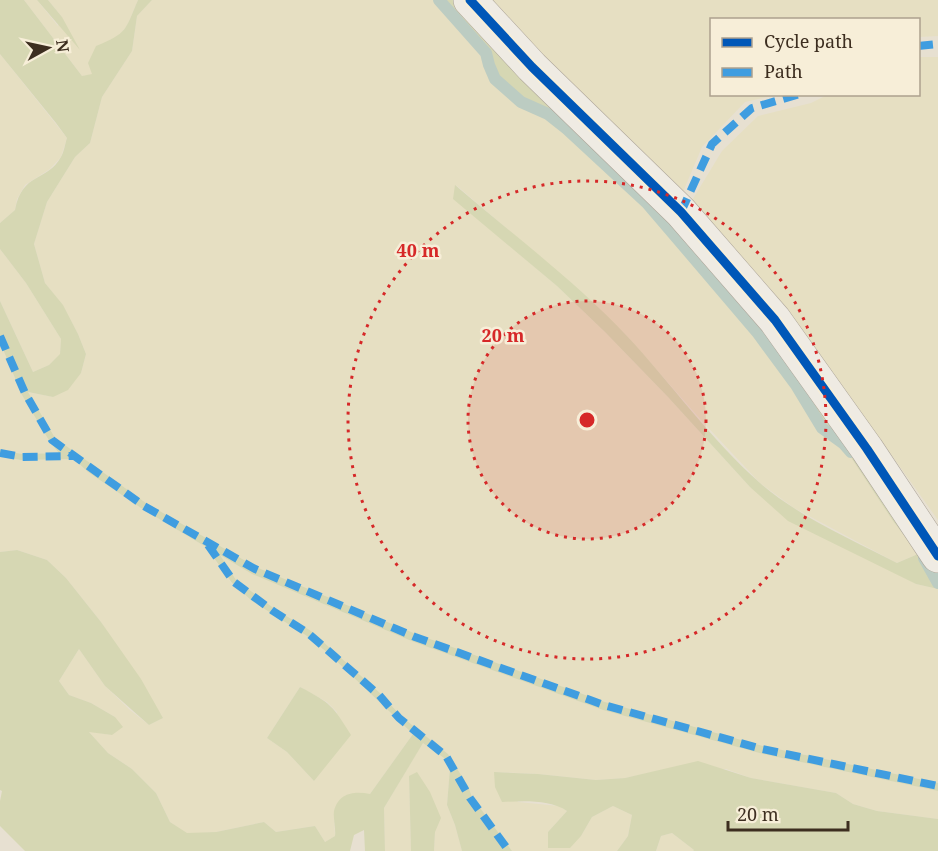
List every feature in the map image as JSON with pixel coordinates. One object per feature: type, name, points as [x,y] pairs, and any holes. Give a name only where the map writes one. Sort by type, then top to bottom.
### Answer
[{"type":"street","points":[[470,0],[532,67],[681,212],[775,320],[867,449],[938,556]]},
{"type":"shaded area","points":[[24,0],[37,0],[58,26],[62,17],[48,0],[138,0],[127,26],[118,37],[110,40],[92,75],[82,76]]},
{"type":"shaded area","points":[[152,0],[435,0],[483,55],[486,66],[531,111],[546,116],[627,186],[755,333],[794,386],[820,430],[842,445],[918,554],[897,563],[794,508],[760,483],[626,335],[585,296],[456,185],[492,231],[557,286],[605,332],[750,487],[916,584],[938,589],[938,783],[763,746],[605,702],[416,634],[256,567],[146,503],[54,438],[27,392],[53,397],[81,373],[86,354],[63,306],[45,283],[34,244],[47,202],[75,157],[90,143],[102,97],[132,51],[137,16]]},
{"type":"shaded area","points":[[485,0],[938,0],[938,36],[920,37],[920,18],[710,18],[710,96],[772,96],[745,102],[702,147],[680,199]]},
{"type":"shaded area","points":[[0,54],[67,138],[61,157],[50,169],[25,185],[17,199],[15,210],[0,223]]},
{"type":"shaded area","points":[[920,57],[938,57],[938,520],[880,439],[807,346],[688,207],[722,151],[758,116],[811,103],[825,96],[920,96]]},
{"type":"shaded area","points":[[0,249],[26,283],[61,339],[60,355],[49,365],[33,372],[0,301]]},
{"type":"shaded area","points":[[0,342],[22,395],[60,453],[22,454],[0,450]]},
{"type":"shaded area","points":[[0,456],[21,460],[74,459],[88,472],[141,508],[206,547],[232,584],[252,601],[307,636],[329,654],[413,734],[370,794],[334,812],[335,836],[325,842],[315,826],[276,832],[264,822],[216,832],[187,834],[170,822],[156,793],[132,769],[108,753],[88,731],[112,735],[115,717],[91,703],[69,695],[59,681],[79,649],[105,686],[130,710],[149,725],[163,718],[101,622],[66,578],[47,560],[17,550],[0,552]],"holes":[[[300,687],[327,702],[337,712],[314,781],[287,752],[267,738]]]},
{"type":"shaded area","points":[[218,554],[252,574],[414,642],[603,710],[763,754],[938,791],[938,819],[877,811],[853,804],[836,793],[751,778],[726,769],[660,771],[625,778],[596,780],[495,772],[518,802],[559,806],[567,811],[548,832],[548,848],[581,836],[592,817],[613,806],[632,815],[628,836],[617,851],[512,851],[472,797],[468,786],[448,754],[401,716],[380,693],[297,622],[236,580]]},
{"type":"shaded area","points":[[423,742],[444,758],[450,768],[447,805],[462,851],[434,851],[435,832],[409,777],[411,851],[385,851],[384,808]]},
{"type":"shaded area","points":[[672,833],[694,850],[656,851],[661,836]]},
{"type":"green space","points":[[0,0],[24,0],[82,76],[92,74],[88,63],[96,46],[120,34],[138,0],[152,0],[137,16],[132,51],[102,97],[90,143],[75,157],[47,202],[34,244],[45,283],[63,305],[86,354],[81,373],[68,390],[53,397],[28,392],[55,438],[146,503],[256,567],[416,634],[605,702],[763,746],[938,783],[938,791],[763,754],[603,710],[414,642],[252,574],[220,555],[236,580],[275,609],[311,631],[380,693],[401,716],[448,754],[468,786],[472,797],[512,851],[462,851],[447,805],[450,768],[444,758],[423,743],[384,808],[385,851],[365,851],[364,830],[354,835],[350,851],[25,851],[0,826],[2,791],[0,790],[0,552],[17,550],[47,560],[66,578],[101,622],[141,679],[163,718],[149,725],[105,686],[79,649],[59,681],[69,695],[91,703],[115,717],[123,727],[112,735],[89,732],[108,753],[132,769],[156,793],[170,822],[187,833],[216,832],[264,822],[276,832],[315,826],[325,842],[335,836],[334,811],[340,800],[353,793],[370,794],[413,734],[329,654],[307,636],[252,601],[232,583],[206,547],[141,508],[88,472],[74,459],[21,460],[0,456],[0,450],[22,454],[59,453],[22,395],[0,342],[0,301],[33,372],[49,365],[60,354],[61,339],[26,283],[0,249],[0,223],[15,210],[23,189],[55,165],[62,155],[67,138],[0,54]]},
{"type":"green space","points":[[37,0],[48,0],[62,17],[80,50]]},
{"type":"green space","points":[[435,0],[456,0],[722,274],[938,568],[938,589],[916,584],[788,521],[750,487],[605,332],[557,286],[453,199],[455,185],[585,295],[643,353],[724,448],[775,495],[826,527],[897,563],[918,554],[842,445],[820,430],[805,403],[767,349],[663,225],[627,186],[566,132],[546,116],[520,105],[493,80],[483,55]]},
{"type":"green space","points":[[300,687],[330,706],[351,735],[314,781],[287,752],[267,738]]},
{"type":"green space","points":[[698,761],[751,778],[836,793],[853,804],[877,811],[938,819],[938,851],[693,851],[672,833],[661,836],[656,851],[617,851],[628,836],[632,815],[613,806],[592,817],[581,836],[570,848],[548,848],[548,832],[567,811],[552,804],[527,801],[502,802],[495,787],[494,772],[596,780],[625,778]]},
{"type":"green space","points":[[417,772],[430,792],[441,818],[435,832],[434,851],[411,851],[409,776]]},
{"type":"waterway","points":[[439,0],[486,53],[495,79],[521,102],[548,114],[567,129],[647,203],[757,332],[796,385],[822,428],[851,452]]},
{"type":"waterway","points":[[924,558],[938,583]]},
{"type":"marked path","points":[[920,46],[938,44]]},
{"type":"marked path","points":[[681,212],[712,144],[752,108],[793,96]]},
{"type":"marked path","points":[[0,336],[25,393],[52,440],[144,506],[255,569],[415,637],[604,705],[762,749],[938,786]]},
{"type":"marked path","points":[[0,453],[22,457],[74,456]]},
{"type":"marked path","points":[[208,545],[234,582],[309,634],[379,695],[399,718],[446,756],[470,798],[509,851]]},
{"type":"cycle path","points":[[470,0],[532,67],[681,212],[775,320],[867,449],[938,556]]}]
